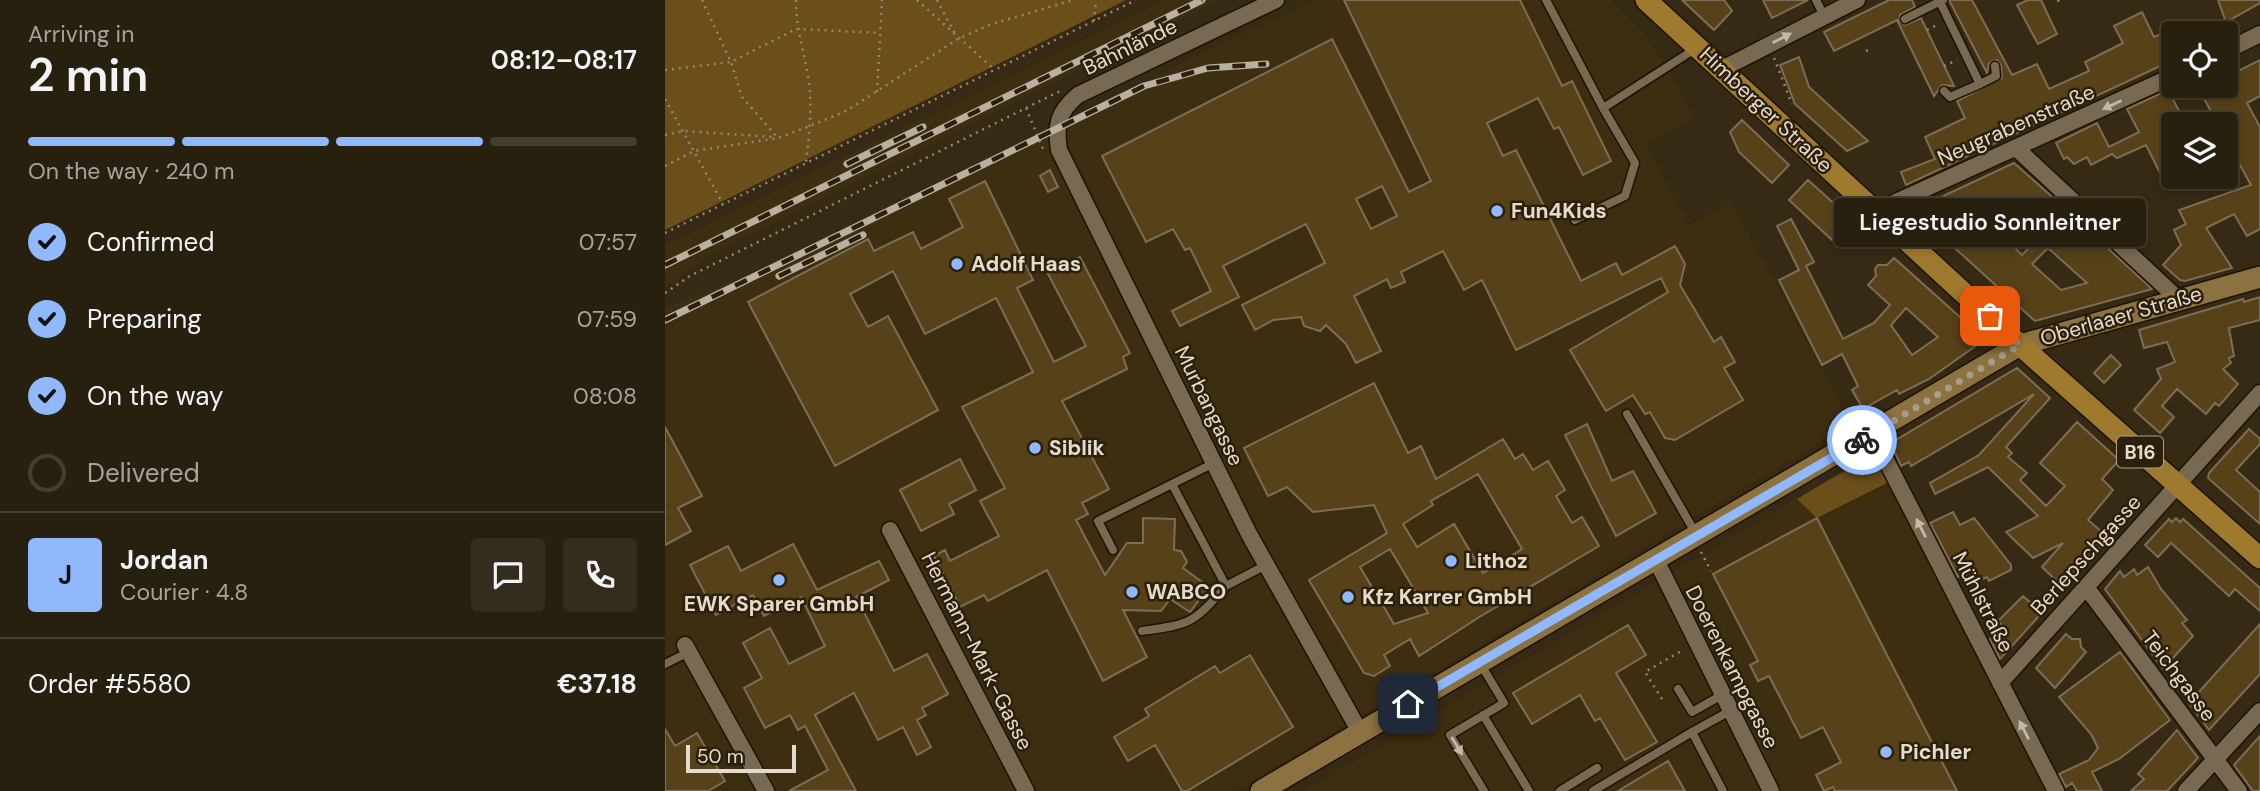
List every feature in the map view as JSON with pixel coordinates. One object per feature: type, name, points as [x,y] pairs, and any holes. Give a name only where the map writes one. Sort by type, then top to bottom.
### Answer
[{"type":"main road","name":"Himberger Straße","points":[[1646,0],[2020,345],[2260,558]]},
{"type":"main road","name":"Oberlaaer Straße","points":[[1261,791],[1656,561],[1699,544],[1872,433],[2020,345],[2260,276]]},
{"type":"street","name":"Bahnlände","points":[[1070,92],[1276,0]]},
{"type":"street","points":[[1722,69],[1857,0]]},
{"type":"street","points":[[2238,45],[2260,34]]},
{"type":"street","name":"Neugrabenstraße","points":[[1876,211],[2161,82]]},
{"type":"street","name":"Murbangasse","points":[[1070,92],[1058,118],[1059,150],[1266,565],[1360,732]]},
{"type":"street","points":[[2016,148],[2178,299]]},
{"type":"street","name":"Berlepschgasse","points":[[2000,683],[2260,393]]},
{"type":"street","name":"Mühlstraße","points":[[1872,433],[2056,791]]},
{"type":"street","name":"Hermann-Mark-Gasse","points":[[890,530],[1026,791]]},
{"type":"street","name":"Doerenkampgasse","points":[[1656,561],[1771,791]]},
{"type":"street","name":"Teichgasse","points":[[2086,587],[2239,791]]},
{"type":"street","points":[[687,648],[766,791]]},
{"type":"street","points":[[2186,791],[2260,710]]},
{"type":"lane","points":[[1546,0],[1635,163],[1625,196],[1575,220]]},
{"type":"lane","points":[[1816,0],[1824,16]]},
{"type":"lane","points":[[1905,19],[1941,1],[1980,84]]},
{"type":"lane","points":[[1603,108],[1677,63],[1698,47]]},
{"type":"lane","points":[[1944,91],[1950,97],[1980,84],[1996,76],[1996,66]]},
{"type":"lane","points":[[1627,414],[1699,544]]},
{"type":"lane","points":[[1112,550],[1098,521],[1214,463]]},
{"type":"lane","points":[[1172,484],[1226,586]]},
{"type":"lane","points":[[1142,631],[1187,625],[1199,617],[1226,586],[1266,565]]},
{"type":"lane","points":[[665,664],[687,648]]},
{"type":"lane","points":[[1480,663],[1504,703],[1450,735],[1484,791]]},
{"type":"lane","points":[[1678,689],[1692,712],[1722,695]]},
{"type":"lane","points":[[1593,791],[1730,711]]},
{"type":"lane","points":[[1483,715],[1529,791]]},
{"type":"lane","points":[[1692,732],[1723,791]]},
{"type":"lane","points":[[1560,791],[1597,768]]},
{"type":"path","points":[[702,0],[731,62],[742,97],[778,138]]},
{"type":"path","points":[[796,0],[796,29],[808,77],[810,126],[806,163]]},
{"type":"path","points":[[877,92],[882,0]]},
{"type":"path","points":[[916,0],[995,70]]},
{"type":"path","points":[[937,0],[958,39]]},
{"type":"path","points":[[665,166],[694,151],[778,138],[810,126],[846,111],[958,39],[989,25],[1073,0]]},
{"type":"path","points":[[1094,21],[1096,0]]},
{"type":"path","points":[[665,233],[1136,0]]},
{"type":"path","points":[[2058,0],[2060,6]]},
{"type":"path","points":[[665,71],[731,62],[796,29],[880,33]]},
{"type":"path","points":[[1866,51],[1871,49]]},
{"type":"path","points":[[1773,55],[1792,104]]},
{"type":"path","points":[[665,293],[690,276],[1026,108],[1070,92]]},
{"type":"path","points":[[665,99],[723,204]]},
{"type":"path","points":[[1026,108],[1043,150],[1059,150]]},
{"type":"path","points":[[665,135],[684,131],[778,138]]},
{"type":"path","points":[[1699,544],[1711,571]]},
{"type":"path","points":[[1662,699],[1646,672],[1683,650]]},
{"type":"shaded area","points":[[665,0],[1126,0],[665,230]]},
{"type":"shaded area","points":[[1164,0],[1219,0],[712,254],[665,288],[665,245]]},
{"type":"shaded area","points":[[1313,0],[1609,0],[1648,39],[1694,117],[1646,144],[1689,225],[1731,202],[1851,424],[1235,791],[665,791],[665,308],[743,277]]},
{"type":"shaded area","points":[[1871,455],[1876,457],[1891,481],[1817,518],[1797,499]]},
{"type":"shaded area","points":[[1889,482],[2046,791],[1303,791],[1805,494],[1818,518]]},
{"type":"building","points":[[1344,0],[1520,0],[1562,86],[1572,81],[1611,161],[1583,175],[1559,127],[1554,129],[1538,98],[1487,123],[1503,156],[1516,150],[1581,281],[1616,263],[1622,275],[1675,246],[1685,264],[1680,285],[1714,342],[1721,337],[1735,362],[1724,368],[1743,400],[1675,440],[1665,438],[1650,412],[1645,414],[1633,395],[1606,411],[1570,350],[1668,292],[1661,278],[1516,350],[1482,280],[1464,290],[1443,251],[1401,272],[1405,282],[1391,288],[1387,279],[1354,296],[1381,351],[1356,363],[1346,344],[1326,325],[1320,331],[1304,326],[1301,317],[1273,320],[1255,330],[1242,305],[1325,263],[1306,224],[1223,266],[1239,297],[1180,326],[1172,311],[1211,291],[1190,248],[1185,250],[1173,229],[1146,242],[1102,156],[1332,39],[1409,192],[1431,181]],"holes":[[[1382,186],[1397,216],[1371,229],[1356,199]]]},
{"type":"building","points":[[1682,0],[1724,0],[1732,11],[1714,30]]},
{"type":"building","points":[[1763,0],[1808,0],[1772,18]]},
{"type":"building","points":[[1889,0],[1912,0],[1915,7],[1900,15],[1899,21],[1905,25],[1921,18],[1954,86],[1942,85],[1934,96],[1897,20],[1834,51],[1824,32]]},
{"type":"building","points":[[1949,0],[1972,0],[2012,75],[2037,64],[2049,89],[2089,71],[2085,62],[2123,43],[2114,26],[2142,12],[2154,37],[2161,34],[2161,66],[1906,185],[1901,172],[1935,159],[1925,137],[1965,118],[1957,101],[2002,78],[2001,65],[1997,60],[1989,63],[1987,73]]},
{"type":"building","points":[[2028,0],[2041,0],[2057,34],[2038,44],[2017,5]]},
{"type":"building","points":[[2218,0],[2260,0],[2260,3],[2226,21]]},
{"type":"building","points":[[1799,57],[1809,87],[1868,141],[1847,151],[1795,104],[1780,65]]},
{"type":"building","points":[[2260,60],[2260,96],[2247,103],[2260,127],[2260,229],[2247,236],[2234,214],[2206,228],[2232,268],[2180,280],[2163,265],[2181,245],[2174,230],[2186,224],[2179,210],[2251,185],[2238,162],[2238,112],[2211,112],[2204,98],[2238,98],[2238,71]]},
{"type":"building","points":[[2161,93],[2161,98],[2172,98],[2180,112],[2161,112],[2161,175],[2146,145],[2117,158],[2112,154],[2091,165],[2087,157],[2074,164],[2067,157],[2064,159],[2056,143],[2097,123],[2109,147],[2139,132],[2127,109]]},
{"type":"building","points":[[1742,120],[1789,165],[1772,183],[1739,152],[1730,132]]},
{"type":"building","points":[[2014,163],[2152,289],[2035,321],[1913,210]],"holes":[[[2016,219],[2038,238],[2022,255],[2001,235]],[[2048,248],[2087,283],[2061,290],[2032,264]]]},
{"type":"building","points":[[1050,170],[1058,187],[1048,192],[1040,176]]},
{"type":"building","points":[[1808,180],[1861,228],[1852,237],[1843,229],[1832,240],[1789,200]]},
{"type":"building","points":[[985,181],[1033,280],[1017,288],[1054,362],[1086,346],[1048,274],[1080,257],[1130,353],[1123,357],[1127,369],[1062,401],[1109,489],[1082,503],[1088,514],[1076,520],[1105,575],[1127,543],[1143,543],[1143,518],[1175,519],[1174,550],[1181,551],[1187,562],[1183,568],[1209,587],[1190,612],[1170,599],[1161,611],[1123,610],[1147,657],[1103,681],[1047,570],[988,601],[984,595],[960,607],[934,556],[945,550],[950,561],[999,536],[980,501],[1005,488],[962,407],[1033,372],[996,298],[925,334],[893,271],[850,294],[868,327],[888,316],[938,410],[835,466],[748,302],[868,239],[874,251],[913,232],[921,249],[963,227],[949,199]]},
{"type":"building","points":[[1791,219],[1814,262],[1806,266],[1843,339],[1874,323],[1890,305],[1868,285],[1876,276],[1875,269],[1878,265],[1887,265],[1894,258],[1981,336],[1980,343],[1929,379],[1899,394],[1897,390],[1863,409],[1852,390],[1858,386],[1842,354],[1822,365],[1779,280],[1799,270],[1777,226]],"holes":[[[1906,308],[1938,337],[1912,355],[1891,325]]]},
{"type":"building","points":[[2260,297],[2260,320],[2229,328],[2234,356],[2229,358],[2231,363],[2223,369],[2238,384],[2219,406],[2215,403],[2206,414],[2177,389],[2162,406],[2174,417],[2160,433],[2134,410],[2161,379],[2157,369],[2175,362],[2167,342],[2144,348],[2139,330],[2243,299],[2244,302]]},
{"type":"building","points":[[2111,355],[2121,365],[2104,383],[2094,373]]},
{"type":"building","points":[[2017,368],[2050,398],[2006,447],[2012,453],[2008,457],[2027,473],[2020,480],[2046,506],[2065,486],[2040,463],[2077,422],[2119,460],[2102,479],[2113,490],[2088,520],[2109,538],[2064,588],[2042,567],[2063,543],[2033,558],[2006,532],[2038,516],[1988,467],[1935,494],[1930,483],[1979,455],[2034,394],[1911,466],[1909,462],[1901,466],[1893,448],[1896,440]]},
{"type":"building","points":[[1374,383],[1408,453],[1421,446],[1436,479],[1503,439],[1515,459],[1523,454],[1533,470],[1548,461],[1565,490],[1556,496],[1572,523],[1582,517],[1599,546],[1419,656],[1410,639],[1384,655],[1390,666],[1374,676],[1364,673],[1309,580],[1387,533],[1374,505],[1313,512],[1287,487],[1268,496],[1244,448]],"holes":[[[1478,474],[1522,549],[1483,573],[1454,524],[1417,547],[1403,524],[1433,505],[1431,501]],[[1390,549],[1428,613],[1394,624],[1360,567]]]},
{"type":"building","points":[[1587,424],[1612,481],[1633,471],[1656,513],[1616,536],[1565,435]]},
{"type":"building","points":[[665,427],[702,496],[678,508],[691,531],[665,545]]},
{"type":"building","points":[[2249,429],[2260,439],[2260,444],[2236,470],[2260,492],[2260,524],[2208,478],[2209,473]]},
{"type":"building","points":[[960,459],[976,490],[949,504],[954,514],[921,531],[900,490]]},
{"type":"building","points":[[1953,512],[1960,525],[1974,518],[2011,565],[2011,570],[1989,581],[1987,577],[1971,584],[1966,575],[1958,577],[1930,523]]},
{"type":"building","points":[[1817,518],[1957,791],[1835,791],[1833,787],[1824,791],[1816,775],[1841,762],[1823,727],[1801,738],[1769,676],[1758,681],[1750,665],[1758,661],[1713,574]]},
{"type":"building","points":[[2176,518],[2180,522],[2183,519],[2260,588],[2260,611],[2235,589],[2229,596],[2171,543],[2158,557],[2145,545],[2169,519],[2172,522]]},
{"type":"building","points":[[793,544],[817,590],[879,561],[889,580],[856,597],[894,671],[927,654],[948,694],[922,708],[926,715],[917,720],[931,747],[917,755],[903,727],[878,740],[854,693],[815,715],[856,791],[789,791],[828,770],[805,726],[798,730],[790,715],[765,728],[744,688],[762,678],[743,643],[770,628],[789,664],[825,646],[801,597],[764,616],[753,595],[716,615],[690,565],[728,546],[741,571]]},
{"type":"building","points":[[2148,567],[2161,589],[2187,620],[2182,623],[2193,636],[2163,669],[2105,589],[2120,571],[2124,577],[2134,569],[2137,575]]},
{"type":"building","points":[[2023,596],[2039,610],[2036,613],[2039,616],[2000,659],[1990,639],[2008,631],[1998,621]]},
{"type":"building","points":[[2260,624],[2260,674],[2209,730],[2189,703]]},
{"type":"building","points":[[1628,625],[1646,655],[1616,673],[1657,742],[1625,760],[1600,718],[1595,721],[1580,695],[1532,724],[1513,693]]},
{"type":"building","points":[[2066,634],[2072,639],[2080,639],[2081,647],[2086,652],[2055,688],[2036,668]]},
{"type":"building","points":[[2120,652],[2170,720],[2119,759],[2092,772],[2102,791],[2077,791],[2072,783],[2066,787],[2059,774],[2089,760],[2098,748],[2091,734],[2059,697]]},
{"type":"building","points":[[1250,655],[1293,727],[1187,791],[1182,791],[1155,745],[1128,761],[1114,737],[1149,716],[1145,709],[1215,666],[1220,673]]},
{"type":"building","points":[[665,729],[675,746],[697,733],[725,781],[708,791],[665,791]]},
{"type":"building","points":[[2177,730],[2198,758],[2167,791],[2131,791],[2144,779],[2138,774]]},
{"type":"building","points":[[2260,736],[2260,791],[2253,791],[2234,765]]},
{"type":"building","points":[[1668,761],[1685,791],[1618,791]]},
{"type":"railway","points":[[665,265],[1202,0]]},
{"type":"railway","points":[[665,320],[1144,86],[1208,68],[1266,64]]},
{"type":"railway","points":[[847,164],[923,127]]},
{"type":"railway","points":[[779,276],[863,235]]},
{"type":"way so far","points":[[1862,440],[2020,345],[1990,316]]},
{"type":"place","name":"Fun4Kids","points":[[1497,211]]},
{"type":"place","name":"Adolf Haas","points":[[957,264]]},
{"type":"place","name":"Liegestudio Sonnleitner","points":[[1990,316]]},
{"type":"place","name":"Siblik","points":[[1035,448]]},
{"type":"place","name":"Lithoz","points":[[1451,561]]},
{"type":"place","name":"EWK Sparer GmbH","points":[[779,580]]},
{"type":"place","name":"WABCO","points":[[1132,592]]},
{"type":"place","name":"Kfz Karrer GmbH","points":[[1348,597]]},
{"type":"place","name":"Pichler","points":[[1886,752]]},
{"type":"route","points":[[1408,704],[1862,440]]}]
